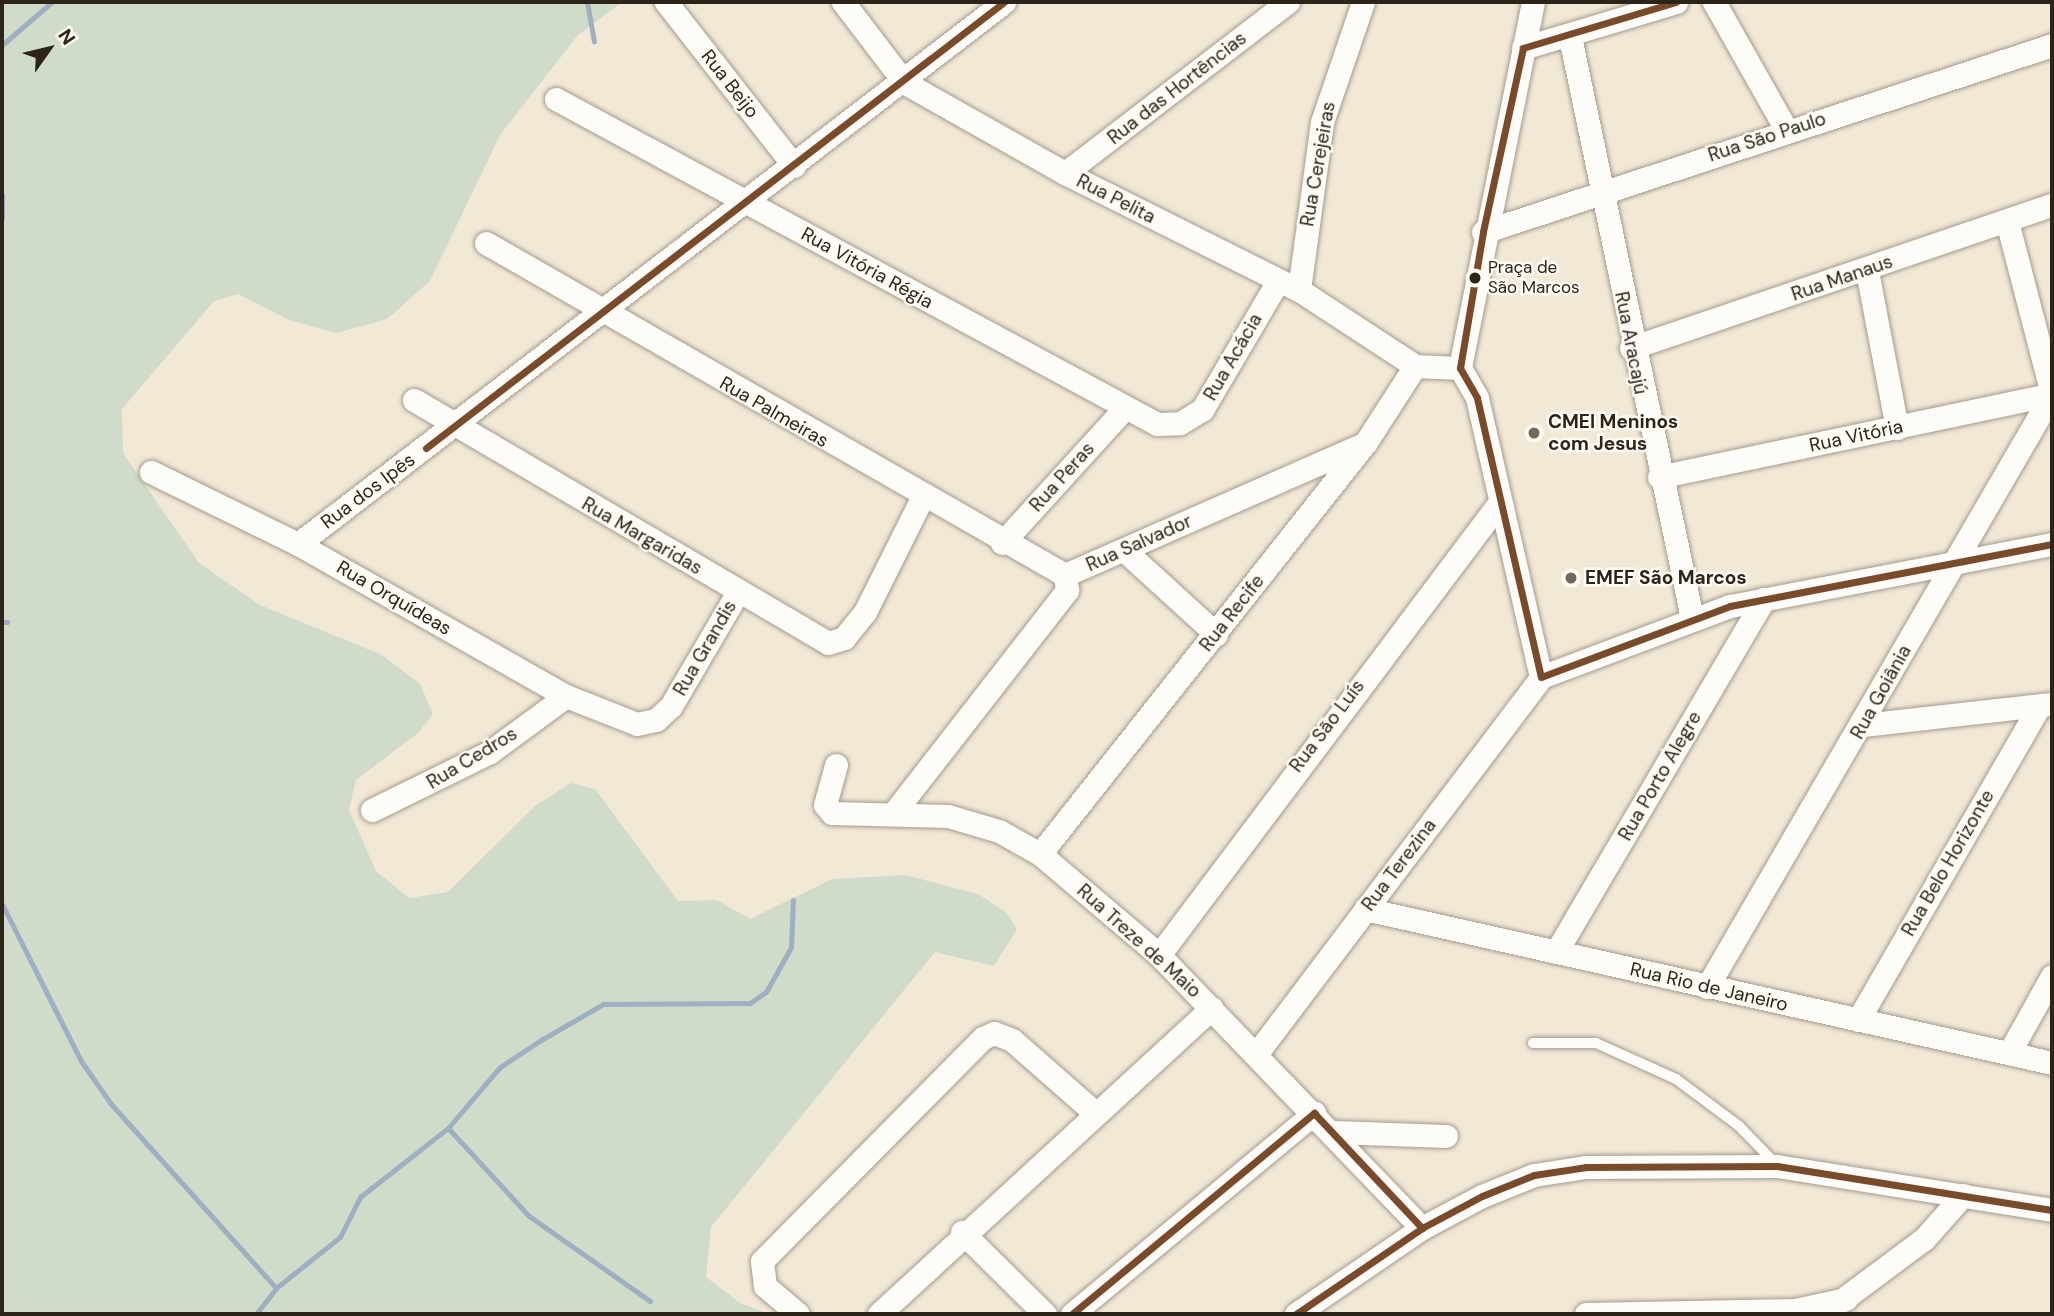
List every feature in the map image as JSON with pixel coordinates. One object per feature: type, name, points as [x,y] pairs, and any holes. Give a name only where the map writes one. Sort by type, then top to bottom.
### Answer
[{"type":"street","name":"Rua Beijo","points":[[666,2],[794,166]]},
{"type":"street","name":"Rua Pelita","points":[[843,2],[905,83],[1065,173],[1288,285],[1415,366]]},
{"type":"street","name":"Rua dos Ipês","points":[[298,544],[905,83],[1004,2]]},
{"type":"street","name":"Rua das Hortências","points":[[1065,173],[1288,2]]},
{"type":"street","name":"Rua Cerejeiras","points":[[1288,285],[1322,122],[1363,2]]},
{"type":"street","points":[[1533,2],[1483,232],[1460,368],[1477,398],[1541,677],[1692,618],[1764,599],[2052,544]]},
{"type":"street","points":[[1523,48],[1570,37],[1676,2]]},
{"type":"street","points":[[1714,2],[1787,131]]},
{"type":"street","name":"Rua Aracajú","points":[[1570,37],[1604,190],[1631,348],[1692,618]]},
{"type":"street","name":"Rua São Paulo","points":[[1483,232],[1604,190],[2052,45]]},
{"type":"street","name":"Rua Vitória Régia","points":[[556,99],[748,201],[1123,410],[1157,424],[1180,423]]},
{"type":"street","name":"Rua Manaus","points":[[1631,348],[1867,271],[2052,205]]},
{"type":"street","points":[[2007,221],[2052,394]]},
{"type":"street","name":"Rua Palmeiras","points":[[486,243],[1002,544],[1065,575]]},
{"type":"street","points":[[1867,271],[1897,428]]},
{"type":"street","name":"Rua Acácia","points":[[1180,423],[1202,410],[1288,285]]},
{"type":"street","points":[[1415,366],[1460,368]]},
{"type":"street","name":"Rua Recife","points":[[1040,854],[1366,442],[1415,366]]},
{"type":"street","name":"Rua Vitória","points":[[1660,477],[2052,394]]},
{"type":"street","name":"Rua Goiânia","points":[[1707,987],[1863,725],[1952,564],[2052,394]]},
{"type":"street","name":"Rua Margaridas","points":[[414,400],[453,428],[828,643],[844,638],[864,612],[922,498]]},
{"type":"street","name":"Rua Peras","points":[[1002,544],[1123,410]]},
{"type":"street","name":"Rua Salvador","points":[[896,810],[1067,590],[1065,575],[1366,442]]},
{"type":"street","name":"Rua Orquídeas","points":[[151,472],[298,544],[566,696],[636,724]]},
{"type":"street","name":"Rua São Luís","points":[[1159,955],[1500,502]]},
{"type":"street","points":[[1124,550],[1216,634]]},
{"type":"street","name":"Rua Grandis","points":[[636,724],[656,720],[671,706],[738,592]]},
{"type":"street","name":"Rua Porto Alegre","points":[[1556,953],[1764,599]]},
{"type":"street","name":"Rua Terezina","points":[[1257,1053],[1541,677]]},
{"type":"street","name":"Rua Cedros","points":[[372,810],[490,752],[566,696]]},
{"type":"street","points":[[1863,725],[2046,705]]},
{"type":"street","name":"Rua Belo Horizonte","points":[[1857,1020],[2046,705]]},
{"type":"street","name":"Rua Treze de Maio","points":[[836,765],[825,806],[832,813],[853,817],[896,810],[975,822],[1040,854],[1159,955],[1334,1132],[1422,1228]]},
{"type":"street","name":"Rua Rio de Janeiro","points":[[1365,909],[2052,1063]]},
{"type":"street","points":[[2009,1053],[2052,976]]},
{"type":"street","points":[[879,1314],[962,1232],[1212,1008]]},
{"type":"street","points":[[798,1314],[765,1286],[762,1261],[983,1038],[994,1033],[1012,1040],[1095,1113]]},
{"type":"street","points":[[1072,1314],[1314,1113]]},
{"type":"street","points":[[1334,1132],[1446,1136]]},
{"type":"street","points":[[1296,1314],[1422,1228],[1534,1175],[1638,1164],[1777,1166],[2052,1210]]},
{"type":"street","points":[[1819,1314],[1846,1299],[1924,1239],[1963,1195]]},
{"type":"street","points":[[962,1232],[1045,1314]]},
{"type":"street","points":[[1586,1314],[1795,1310],[1846,1299]]},
{"type":"lane","points":[[1533,1043],[1596,1044],[1676,1079],[1746,1132],[1777,1166]]},
{"type":"green space","points":[[2,2],[622,2],[578,35],[500,135],[430,281],[387,319],[337,333],[289,320],[238,294],[214,301],[122,409],[123,453],[199,563],[260,605],[382,655],[420,684],[433,714],[418,733],[356,780],[349,810],[376,871],[409,898],[448,892],[535,806],[571,783],[595,789],[678,901],[717,900],[750,919],[832,879],[905,875],[978,894],[1007,913],[1017,929],[994,966],[935,952],[711,1227],[706,1277],[740,1303],[769,1314],[2,1314]]},
{"type":"waterway","points":[[2,45],[52,2]]},
{"type":"waterway","points":[[587,2],[594,41]]},
{"type":"waterway","points":[[2,195],[2,218]]},
{"type":"waterway","points":[[2,622],[7,622]]},
{"type":"waterway","points":[[256,1314],[276,1288],[340,1237],[360,1197],[448,1128],[500,1067],[541,1040],[603,1004],[750,1003],[766,992],[791,947],[793,900]]},
{"type":"waterway","points":[[2,904],[81,1061],[111,1104],[276,1288]]},
{"type":"waterway","points":[[448,1128],[529,1216],[650,1301]]},
{"type":"transit line","points":[[426,448],[1004,2]]},
{"type":"transit line","points":[[1676,2],[1523,48],[1483,232],[1460,368],[1477,398],[1541,677],[1730,606],[2052,544]]},
{"type":"transit line","points":[[1072,1314],[1314,1113],[1422,1228]]},
{"type":"transit line","points":[[1296,1314],[1422,1228],[1482,1196],[1534,1175],[1586,1167],[1777,1166],[2052,1210]]},
{"type":"place","name":"Praça de São Marcos","points":[[1475,278]]},
{"type":"place","name":"CMEI Meninos com Jesus","points":[[1534,433]]},
{"type":"place","name":"EMEF São Marcos","points":[[1571,578]]}]
